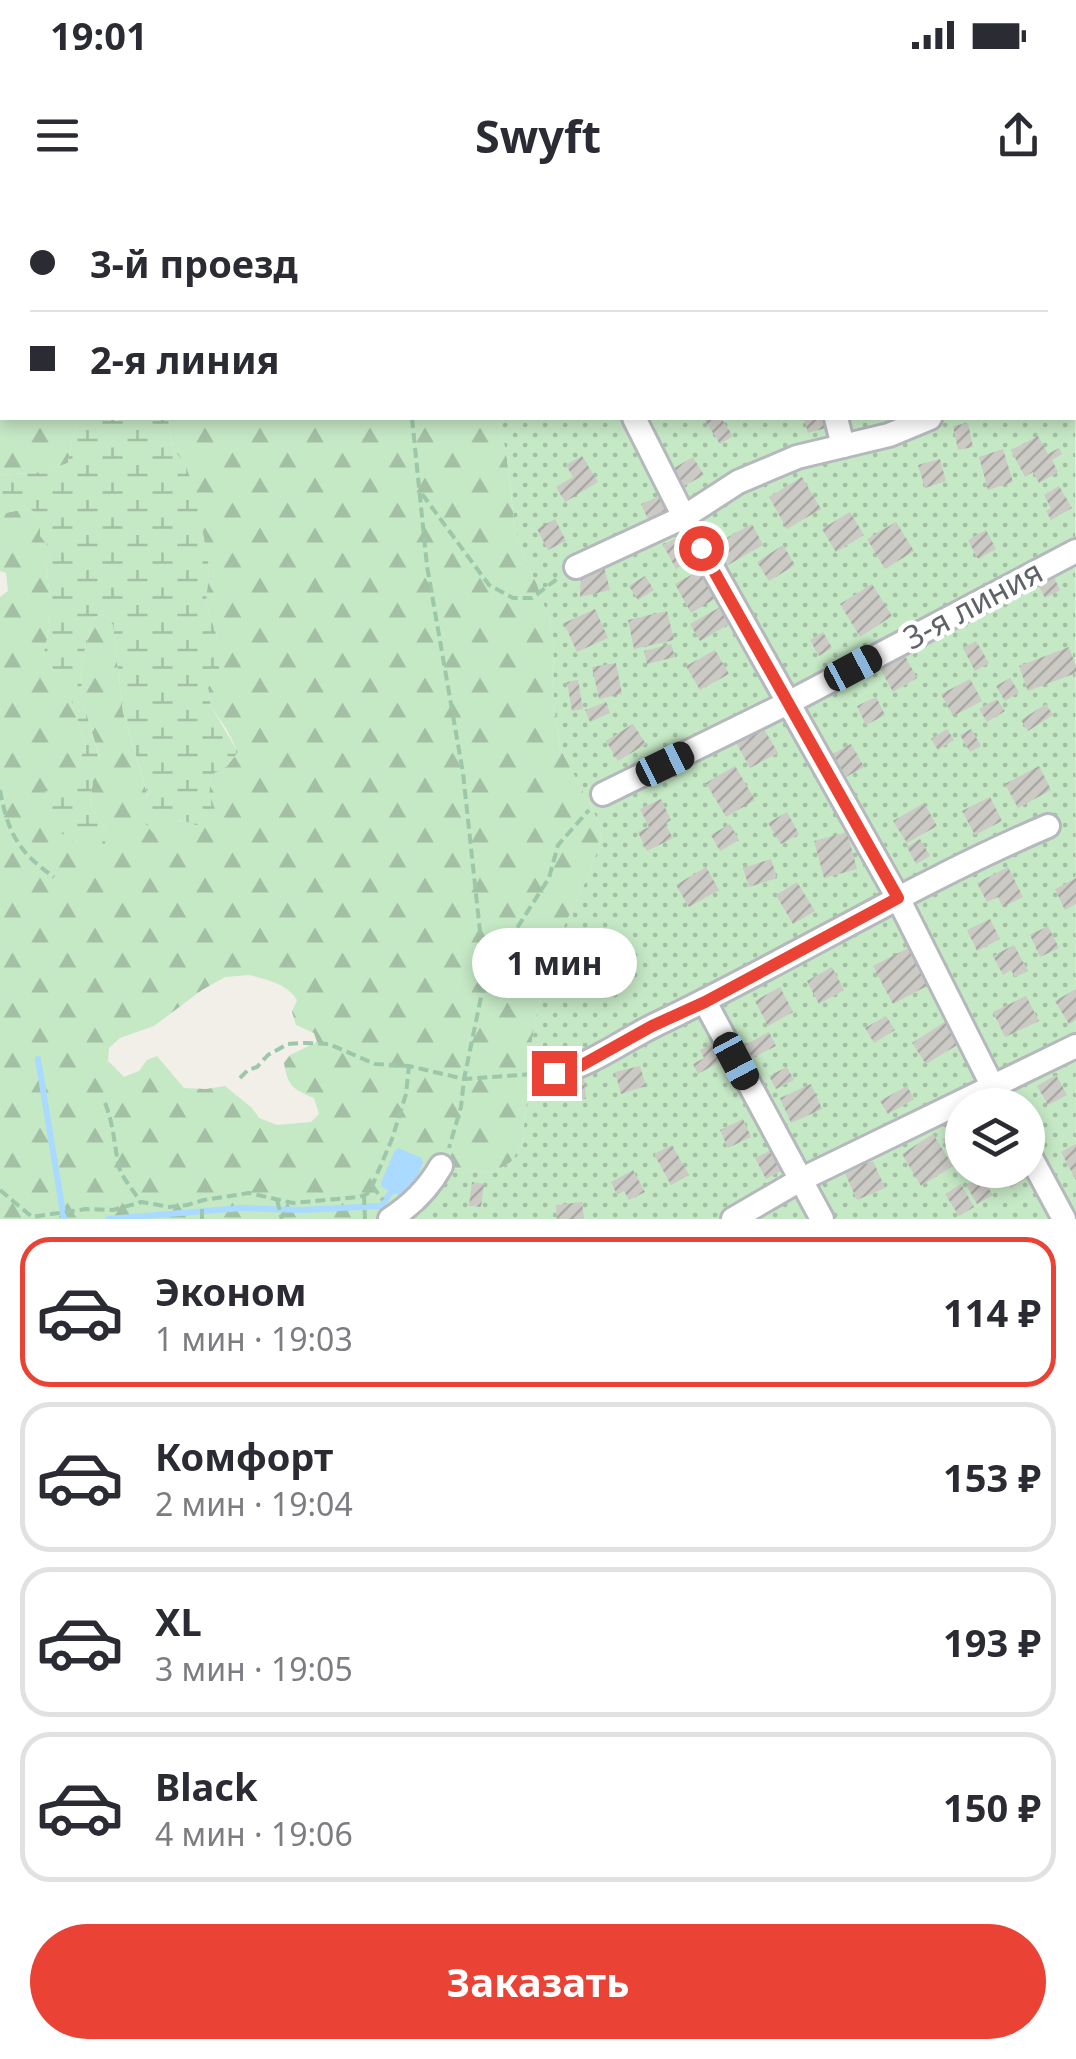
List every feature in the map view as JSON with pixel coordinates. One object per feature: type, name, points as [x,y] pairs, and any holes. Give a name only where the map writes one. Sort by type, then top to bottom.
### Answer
[{"type":"street","points":[[635,420],[684,517],[898,898],[993,1088]]},
{"type":"street","points":[[836,420],[843,446]]},
{"type":"street","points":[[576,567],[684,517],[738,482],[798,457],[889,436],[925,420]]},
{"type":"street","name":"3-я линия","points":[[603,794],[790,702],[1076,551]]},
{"type":"street","points":[[554,1073],[573,1070],[898,898],[1048,826]]},
{"type":"street","points":[[705,1002],[822,1219]]},
{"type":"street","points":[[1010,1088],[1076,1046]]},
{"type":"street","points":[[733,1219],[800,1180],[945,1118]]},
{"type":"street","points":[[390,1219],[412,1206],[440,1166]]},
{"type":"street","points":[[1045,1184],[1064,1219]]},
{"type":"path","points":[[412,420],[427,566],[462,773],[485,978],[461,1106],[452,1141],[440,1166]]},
{"type":"path","points":[[419,490],[490,585],[513,598],[532,598],[576,567]]},
{"type":"path","points":[[0,790],[13,837],[32,862],[54,877]]},
{"type":"path","points":[[485,978],[550,878],[558,845],[603,794]]},
{"type":"path","points":[[240,1078],[288,1044],[329,1044],[375,1064],[409,1066],[464,1079],[554,1073]]},
{"type":"path","points":[[365,1219],[364,1195],[372,1186],[399,1119],[409,1066]]},
{"type":"path","points":[[105,1103],[119,1165],[140,1202]]},
{"type":"path","points":[[372,1186],[380,1196]]},
{"type":"path","points":[[0,1190],[32,1217],[113,1210],[140,1202],[169,1207],[202,1205],[214,1198],[249,1193],[293,1203],[364,1195]]},
{"type":"path","points":[[277,1202],[281,1216]]},
{"type":"path","points":[[202,1205],[202,1218]]},
{"type":"green space","points":[[0,420],[78,420],[68,463],[44,472],[0,475]]},
{"type":"green space","points":[[78,420],[168,420],[172,448],[185,464],[197,497],[209,567],[206,604],[219,643],[219,672],[208,688],[211,707],[238,752],[227,766],[211,775],[209,793],[216,812],[202,827],[181,820],[153,833],[140,817],[148,796],[123,712],[113,625],[105,614],[94,617],[81,663],[82,699],[100,760],[90,805],[107,831],[104,849],[82,850],[53,826],[41,802],[48,785],[75,774],[86,744],[65,682],[43,656],[50,598],[46,566],[51,550],[40,536],[40,519],[30,508],[0,514],[0,475],[44,472],[68,463]]},
{"type":"green space","points":[[168,420],[498,420],[515,528],[553,631],[554,704],[560,748],[600,824],[602,838],[556,943],[541,992],[529,1057],[522,1144],[511,1162],[493,1173],[441,1166],[390,1219],[0,1219],[0,597],[8,591],[6,573],[0,571],[0,514],[30,508],[40,519],[51,550],[46,566],[50,598],[43,656],[65,681],[86,744],[75,775],[48,785],[107,831],[90,805],[100,759],[82,699],[81,663],[94,617],[105,614],[113,625],[123,712],[148,797],[152,832],[182,820],[209,793],[211,774],[227,766],[238,752],[211,707],[208,688],[219,643],[206,604],[209,567],[185,464],[172,448]],"holes":[[[249,975],[276,983],[293,994],[297,1000],[292,1012],[296,1025],[314,1033],[317,1042],[290,1055],[284,1063],[293,1086],[314,1098],[319,1114],[311,1122],[277,1125],[259,1118],[225,1086],[184,1088],[157,1056],[124,1077],[108,1061],[109,1048],[120,1038],[154,1026],[225,977]]]},
{"type":"green space","points":[[498,420],[1075,420],[1076,1219],[390,1219],[441,1166],[493,1173],[511,1162],[522,1144],[529,1057],[541,992],[556,943],[602,838],[600,824],[560,748],[554,704],[553,631],[515,528]]},
{"type":"water","points":[[398,1148],[422,1158],[423,1163],[404,1198],[381,1183]]},
{"type":"building","points":[[705,420],[722,420],[733,436],[720,444]]},
{"type":"building","points":[[805,420],[828,420],[830,427],[808,433]]},
{"type":"building","points":[[968,423],[973,447],[958,450],[953,426]]},
{"type":"building","points":[[1038,436],[1048,454],[1059,448],[1062,454],[1052,460],[1058,472],[1039,483],[1033,472],[1025,477],[1011,450]]},
{"type":"building","points":[[1003,449],[1013,482],[988,490],[979,457]]},
{"type":"building","points":[[582,456],[598,482],[565,502],[556,487],[573,477],[566,465]]},
{"type":"building","points":[[693,457],[704,475],[684,486],[674,468]]},
{"type":"building","points":[[940,459],[946,481],[925,488],[918,465]]},
{"type":"building","points":[[802,477],[821,509],[787,529],[769,497]]},
{"type":"building","points":[[1059,486],[1072,508],[1051,520],[1046,511],[1051,508],[1044,495]]},
{"type":"building","points":[[660,496],[666,511],[648,519],[641,504]]},
{"type":"building","points":[[850,512],[864,535],[836,552],[822,529]]},
{"type":"building","points":[[555,519],[566,541],[548,550],[537,529]]},
{"type":"building","points":[[896,522],[914,551],[885,569],[867,539]]},
{"type":"building","points":[[752,524],[763,545],[728,565],[717,543]]},
{"type":"building","points":[[986,530],[996,549],[978,559],[968,540]]},
{"type":"building","points":[[683,534],[696,558],[676,569],[663,545]]},
{"type":"building","points":[[783,545],[795,565],[769,581],[757,562]]},
{"type":"building","points":[[603,563],[610,590],[580,597],[581,569]]},
{"type":"building","points":[[702,569],[718,597],[691,613],[675,584]]},
{"type":"building","points":[[1051,571],[1060,590],[1045,598],[1035,579]]},
{"type":"building","points":[[645,576],[654,590],[638,600],[629,586]]},
{"type":"building","points":[[872,584],[892,616],[860,637],[840,604]]},
{"type":"building","points":[[722,606],[731,623],[700,641],[690,624]]},
{"type":"building","points":[[595,609],[608,638],[577,652],[564,623]]},
{"type":"building","points":[[667,611],[674,640],[634,649],[628,620]]},
{"type":"building","points":[[823,632],[832,648],[819,656],[810,640]]},
{"type":"building","points":[[976,641],[989,663],[975,671],[963,648]]},
{"type":"building","points":[[671,644],[675,657],[647,664],[644,651]]},
{"type":"building","points":[[1069,647],[1076,673],[1028,691],[1019,666]]},
{"type":"building","points":[[715,650],[729,674],[700,690],[686,666]]},
{"type":"building","points":[[905,656],[917,678],[893,692],[881,670]]},
{"type":"building","points":[[616,663],[622,694],[599,699],[592,667]]},
{"type":"building","points":[[1010,678],[1019,692],[1005,701],[996,686]]},
{"type":"building","points":[[970,679],[982,701],[953,716],[941,694]]},
{"type":"building","points":[[578,680],[583,709],[572,711],[567,682]]},
{"type":"building","points":[[876,697],[885,715],[866,725],[857,706]]},
{"type":"building","points":[[997,699],[1005,711],[987,722],[979,709]]},
{"type":"building","points":[[606,702],[610,713],[590,722],[585,710]]},
{"type":"building","points":[[1046,704],[1053,715],[1028,731],[1021,720]]},
{"type":"building","points":[[633,724],[646,744],[618,761],[606,741]]},
{"type":"building","points":[[761,724],[778,753],[750,768],[734,739]]},
{"type":"building","points":[[947,729],[954,740],[938,750],[931,739]]},
{"type":"building","points":[[971,729],[981,746],[970,752],[960,735]]},
{"type":"building","points":[[851,744],[864,767],[846,777],[833,754]]},
{"type":"building","points":[[735,766],[755,800],[726,817],[706,783]]},
{"type":"building","points":[[1039,766],[1051,790],[1018,808],[1005,784]]},
{"type":"building","points":[[990,797],[1002,821],[975,835],[962,811]]},
{"type":"building","points":[[661,799],[671,820],[665,824],[673,838],[647,851],[638,832],[649,827],[640,809]]},
{"type":"building","points":[[924,803],[937,826],[907,843],[893,821]]},
{"type":"building","points":[[787,812],[799,834],[781,844],[768,823]]},
{"type":"building","points":[[730,824],[739,840],[720,851],[711,835]]},
{"type":"building","points":[[847,832],[857,869],[824,878],[814,841]]},
{"type":"building","points":[[920,839],[930,856],[916,864],[907,847]]},
{"type":"building","points":[[771,859],[777,878],[749,887],[743,868]]},
{"type":"building","points":[[706,867],[719,890],[689,907],[676,885]]},
{"type":"building","points":[[1008,867],[1023,897],[1003,907],[998,897],[987,902],[977,883]]},
{"type":"building","points":[[1076,878],[1076,904],[1065,910],[1055,889]]},
{"type":"building","points":[[797,882],[815,911],[793,924],[776,895]]},
{"type":"building","points":[[990,919],[1000,939],[977,951],[967,930]]},
{"type":"building","points":[[1048,926],[1059,948],[1040,957],[1030,935]]},
{"type":"building","points":[[610,944],[612,950],[625,946],[632,969],[599,978],[591,950]]},
{"type":"building","points":[[1014,945],[1028,971],[1015,977],[1011,970],[1003,975],[993,956]]},
{"type":"building","points":[[908,948],[927,986],[893,1004],[873,966]]},
{"type":"building","points":[[832,967],[844,990],[819,1004],[807,981]]},
{"type":"building","points":[[780,987],[793,1012],[768,1026],[755,1001]]},
{"type":"building","points":[[1076,989],[1076,1020],[1069,1024],[1055,1001]]},
{"type":"building","points":[[1026,996],[1039,1021],[1005,1037],[993,1012]]},
{"type":"building","points":[[886,1016],[895,1030],[874,1043],[865,1028]]},
{"type":"building","points":[[945,1022],[959,1044],[926,1064],[912,1043]]},
{"type":"building","points":[[769,1032],[776,1046],[752,1058],[745,1045]]},
{"type":"building","points":[[713,1043],[723,1060],[698,1074],[693,1064],[704,1058],[700,1050]]},
{"type":"building","points":[[640,1066],[646,1086],[621,1094],[615,1072]]},
{"type":"building","points":[[787,1067],[794,1080],[776,1089],[769,1076]]},
{"type":"building","points":[[584,1074],[586,1099],[556,1101],[554,1076]]},
{"type":"building","points":[[1056,1075],[1067,1095],[1048,1105],[1045,1088],[1037,1086]]},
{"type":"building","points":[[811,1084],[822,1109],[791,1123],[780,1098]]},
{"type":"building","points":[[907,1086],[914,1099],[888,1114],[880,1101]]},
{"type":"building","points":[[743,1119],[751,1137],[728,1148],[720,1130]]},
{"type":"building","points":[[933,1134],[945,1153],[945,1171],[921,1186],[902,1154]]},
{"type":"building","points":[[1076,1144],[1076,1180],[1061,1152]]},
{"type":"building","points":[[672,1145],[689,1175],[671,1185],[654,1154]]},
{"type":"building","points":[[775,1148],[786,1168],[766,1179],[755,1158]]},
{"type":"building","points":[[873,1161],[885,1188],[857,1200],[845,1173]]},
{"type":"building","points":[[633,1170],[645,1192],[629,1200],[624,1191],[617,1195],[611,1182]]},
{"type":"building","points":[[472,1182],[484,1184],[481,1207],[469,1206]]},
{"type":"building","points":[[963,1188],[974,1207],[959,1216],[945,1194]]},
{"type":"building","points":[[968,1188],[989,1188],[993,1195],[977,1204]]},
{"type":"building","points":[[582,1202],[584,1219],[557,1219],[556,1205]]},
{"type":"waterway","points":[[759,200],[812,200]]},
{"type":"waterway","points":[[38,1059],[64,1219]]},
{"type":"waterway","points":[[108,1219],[242,1208],[381,1206],[391,1192]]},
{"type":"route","points":[[554,1073],[573,1070],[898,898],[701,548]]}]
